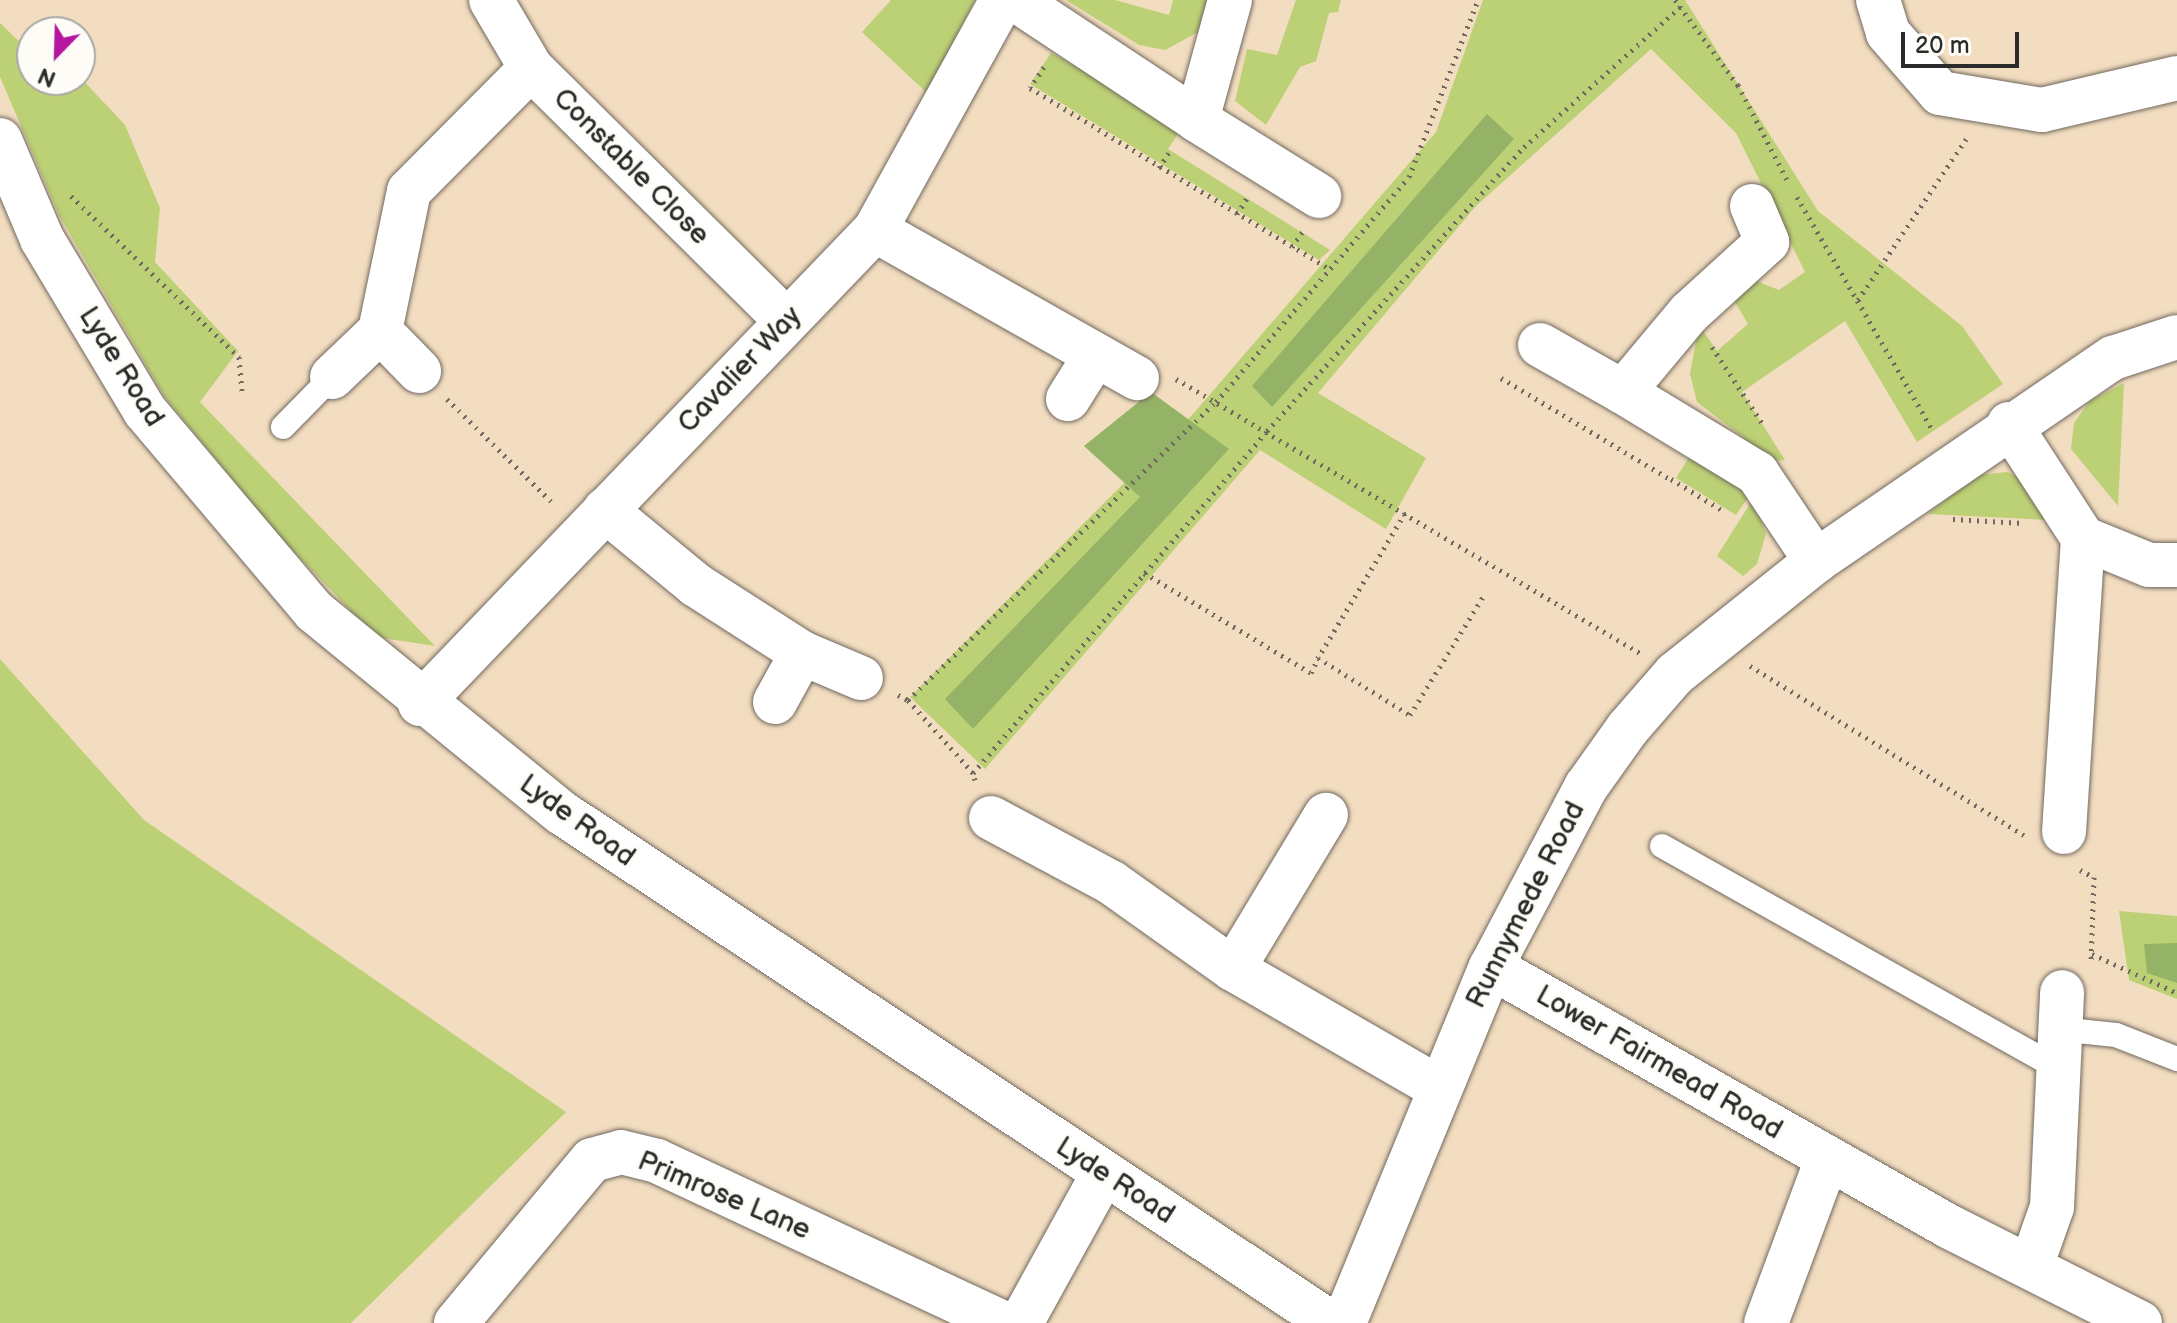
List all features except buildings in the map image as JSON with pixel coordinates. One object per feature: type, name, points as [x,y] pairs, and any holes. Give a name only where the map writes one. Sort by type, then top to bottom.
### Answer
[{"type":"street","name":"Constable Close","points":[[491,0],[531,68],[787,321]]},
{"type":"street","name":"Cavalier Way","points":[[420,704],[875,230],[1002,0]]},
{"type":"street","points":[[1016,0],[1197,120],[1319,196]]},
{"type":"street","points":[[1197,120],[1230,0]]},
{"type":"street","points":[[1878,0],[1888,33],[1940,93],[2042,110],[2177,78]]},
{"type":"street","points":[[332,377],[380,331],[409,191],[531,68]]},
{"type":"street","name":"Lyde Road","points":[[0,140],[42,239],[145,411],[314,611],[420,704],[562,813],[1331,1323]]},
{"type":"street","points":[[875,230],[1137,378]]},
{"type":"street","points":[[1623,392],[1689,313],[1767,239]]},
{"type":"street","points":[[380,331],[419,371]]},
{"type":"street","name":"Runnymede Road","points":[[1344,1323],[1437,1087],[1491,967],[1586,787],[1675,674],[1816,561],[2009,424],[2113,358],[2177,337]]},
{"type":"street","points":[[1540,345],[1757,473],[1816,561]]},
{"type":"street","points":[[1068,399],[1095,356]]},
{"type":"street","points":[[2009,424],[2079,532],[2149,565],[2177,565]]},
{"type":"street","points":[[594,521],[802,653],[861,678]]},
{"type":"street","points":[[2057,846],[2079,532]]},
{"type":"street","points":[[775,702],[802,653]]},
{"type":"street","points":[[1233,969],[1326,815]]},
{"type":"street","points":[[991,818],[1112,883],[1233,969],[1437,1087]]},
{"type":"street","name":"Lower Fairmead Road","points":[[1491,967],[1827,1159],[2140,1323]]},
{"type":"street","points":[[2032,1264],[2052,1207],[2059,1030]]},
{"type":"street","name":"Primrose Lane","points":[[456,1323],[592,1160],[621,1152],[657,1161],[1003,1323]]},
{"type":"street","points":[[1766,1323],[1827,1159]]},
{"type":"street","points":[[1021,1323],[1103,1174]]},
{"type":"lane","points":[[283,427],[332,377]]},
{"type":"lane","points":[[1662,846],[2059,1030],[2116,1035],[2177,1059]]},
{"type":"path","points":[[908,700],[1216,402],[1409,177],[1478,0]]},
{"type":"path","points":[[1675,0],[1738,85],[1952,466]]},
{"type":"path","points":[[973,773],[1267,431],[1524,147],[1680,7]]},
{"type":"path","points":[[1030,88],[1330,269]]},
{"type":"path","points":[[1858,300],[1991,102]]},
{"type":"path","points":[[59,185],[148,262],[239,357],[242,391]]},
{"type":"path","points":[[1137,378],[1145,362],[1267,431],[1675,674]]},
{"type":"path","points":[[419,371],[594,521]]},
{"type":"path","points":[[1501,378],[1670,479]]},
{"type":"path","points":[[1144,573],[1311,673],[1405,513]]},
{"type":"path","points":[[1884,514],[2079,532]]},
{"type":"path","points":[[1318,658],[1410,715],[1484,595]]},
{"type":"path","points":[[1712,642],[2057,846],[2094,877],[2090,996],[2059,1030]]},
{"type":"path","points":[[861,678],[908,700],[973,773],[991,818]]},
{"type":"path","points":[[2092,954],[2177,993]]},
{"type":"green space","points":[[891,0],[975,0],[927,93],[862,32]]},
{"type":"green space","points":[[1066,0],[1115,0],[1169,15],[1173,0],[1222,0],[1215,23],[1165,50],[1139,45]]},
{"type":"green space","points":[[1296,0],[1341,0],[1338,12],[1329,13],[1316,61],[1300,67],[1266,125],[1235,101],[1247,49],[1277,55]]},
{"type":"green space","points":[[1483,0],[1685,0],[1818,211],[1962,326],[2003,384],[1917,442],[1845,321],[1742,392],[1785,460],[1774,461],[1697,402],[1690,374],[1699,325],[1717,351],[1748,324],[1731,295],[1749,278],[1779,290],[1805,272],[1736,133],[1651,49],[1476,206],[1318,393],[1426,458],[1386,529],[1260,450],[985,769],[910,697],[1193,414],[1436,132]]},
{"type":"green space","points":[[0,23],[16,38],[16,96],[96,94],[125,125],[160,208],[155,262],[238,351],[200,402],[435,646],[376,637],[278,535],[164,396],[59,215],[0,77]]},
{"type":"green space","points":[[1051,53],[1183,126],[1168,149],[1330,250],[1319,260],[1030,84]]},
{"type":"green space","points":[[1487,114],[1514,139],[1272,407],[1252,386]]},
{"type":"green space","points":[[2124,383],[2118,506],[2071,449],[2074,423],[2090,401]]},
{"type":"green space","points":[[1151,392],[1229,449],[973,729],[945,699],[1140,497],[1084,446]]},
{"type":"green space","points":[[1698,443],[1754,489],[1736,515],[1676,478]]},
{"type":"green space","points":[[2007,472],[2036,485],[2048,520],[1928,514],[1977,475]]},
{"type":"green space","points":[[1753,499],[1766,534],[1757,564],[1743,576],[1717,556]]},
{"type":"green space","points":[[0,659],[144,820],[566,1112],[351,1323],[0,1323]]},
{"type":"green space","points":[[2119,911],[2177,916],[2177,999],[2129,980]]},
{"type":"green space","points":[[2177,943],[2177,983],[2147,973],[2144,944]]}]
